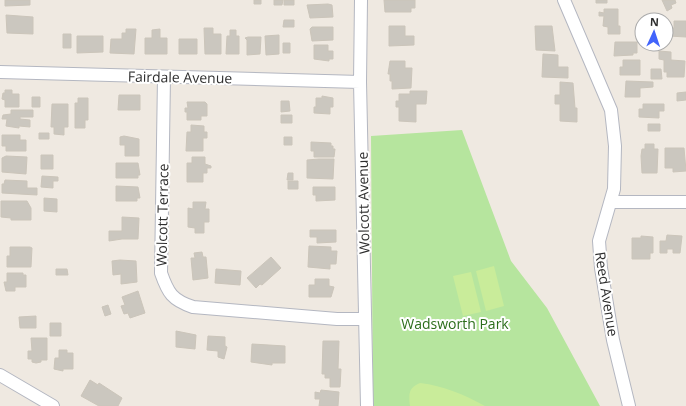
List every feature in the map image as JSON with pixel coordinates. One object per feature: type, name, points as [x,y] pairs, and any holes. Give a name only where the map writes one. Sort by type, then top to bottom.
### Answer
[{"type":"street","name":"Wolcott Avenue","points":[[361,0],[360,82],[367,406]]},
{"type":"street","name":"Reed Avenue","points":[[564,0],[611,110],[614,146],[614,189],[599,241],[601,268],[613,340],[629,406]]},
{"type":"street","name":"Fairdale Avenue","points":[[0,72],[360,82]]},
{"type":"street","name":"Wolcott Terrace","points":[[164,77],[161,273],[168,291],[174,299],[193,307],[337,319],[365,319]]},
{"type":"street","points":[[611,202],[686,202]]},
{"type":"street","points":[[0,374],[53,406]]},
{"type":"green space","name":"Wadsworth Park","points":[[462,130],[511,261],[547,308],[600,406],[373,406],[371,136]]},
{"type":"green space","points":[[494,266],[504,306],[486,311],[476,271]]},
{"type":"green space","points":[[471,272],[481,312],[463,316],[453,276]]},
{"type":"green space","points":[[420,383],[453,391],[485,406],[410,406],[409,398],[411,389]]},
{"type":"building","points":[[5,0],[30,0],[30,5],[5,6]]},
{"type":"building","points":[[254,0],[261,0],[261,4],[254,4]]},
{"type":"building","points":[[274,0],[283,0],[282,5],[274,5]]},
{"type":"building","points":[[284,0],[294,0],[294,5],[284,5]]},
{"type":"building","points":[[384,0],[415,0],[415,8],[411,8],[411,12],[385,12]]},
{"type":"building","points":[[596,0],[607,0],[607,3],[596,3]]},
{"type":"building","points":[[662,0],[675,0],[676,3],[671,5],[672,8],[667,11]]},
{"type":"building","points":[[307,5],[332,5],[333,17],[310,18]]},
{"type":"building","points":[[604,9],[618,9],[618,26],[620,26],[620,34],[608,34],[608,27],[603,26],[604,16],[599,16],[599,12],[604,13]]},
{"type":"building","points":[[6,15],[33,17],[33,34],[7,33]]},
{"type":"building","points":[[284,20],[294,20],[294,27],[283,27]]},
{"type":"building","points":[[674,21],[686,21],[686,37],[674,36]]},
{"type":"building","points":[[389,26],[405,26],[405,36],[414,36],[414,45],[389,46]]},
{"type":"building","points":[[535,26],[552,26],[555,51],[536,50]]},
{"type":"building","points":[[312,27],[333,27],[333,40],[312,41],[310,29]]},
{"type":"building","points":[[204,28],[213,28],[213,34],[221,34],[221,54],[205,54]]},
{"type":"building","points":[[126,29],[136,29],[134,54],[110,53],[111,39],[122,39],[122,33],[126,33]]},
{"type":"building","points":[[160,29],[160,38],[167,38],[167,54],[145,54],[145,38],[152,38],[152,30]]},
{"type":"building","points":[[230,30],[236,30],[236,36],[239,36],[239,54],[226,54],[227,36],[230,36]]},
{"type":"building","points":[[63,34],[71,34],[71,48],[63,48]]},
{"type":"building","points":[[279,35],[279,54],[266,55],[265,36]]},
{"type":"building","points":[[77,36],[103,36],[103,52],[77,53]]},
{"type":"building","points":[[261,37],[260,54],[247,55],[247,40],[245,38]]},
{"type":"building","points":[[179,39],[197,39],[197,54],[179,54]]},
{"type":"building","points":[[615,42],[634,42],[634,52],[637,53],[633,53],[633,55],[614,56]]},
{"type":"building","points":[[283,43],[290,43],[290,53],[283,53]]},
{"type":"building","points":[[314,45],[328,45],[328,51],[333,51],[333,59],[329,59],[329,61],[314,59]]},
{"type":"building","points":[[659,52],[671,52],[671,60],[685,61],[684,77],[667,77],[667,72],[664,72],[664,60],[659,59]]},
{"type":"building","points":[[543,54],[558,55],[558,67],[568,67],[568,78],[542,77]]},
{"type":"building","points":[[623,60],[640,60],[640,75],[620,75],[620,67],[623,67]]},
{"type":"building","points":[[390,61],[405,61],[405,68],[412,68],[411,88],[392,89],[392,81],[390,81],[390,74],[388,74]]},
{"type":"building","points":[[651,69],[661,69],[662,79],[651,79]]},
{"type":"building","points":[[626,81],[653,82],[653,87],[640,88],[640,97],[625,97]]},
{"type":"building","points":[[560,82],[573,83],[575,108],[577,108],[577,122],[560,121],[560,104],[555,104],[555,95],[560,95]]},
{"type":"building","points":[[5,90],[12,90],[12,94],[19,94],[19,107],[5,107],[5,100],[2,99]]},
{"type":"building","points":[[410,91],[427,91],[426,104],[416,104],[416,122],[399,121],[399,107],[396,107],[396,101],[399,101],[399,94],[410,94]]},
{"type":"building","points":[[686,92],[686,100],[677,101],[677,93]]},
{"type":"building","points":[[119,95],[140,95],[140,110],[118,110]]},
{"type":"building","points":[[322,96],[333,98],[333,107],[330,107],[330,114],[314,113],[316,98],[322,98]]},
{"type":"building","points":[[32,97],[40,97],[40,107],[32,107]]},
{"type":"building","points":[[78,98],[88,98],[88,120],[85,120],[85,128],[75,128],[75,103],[78,103]]},
{"type":"building","points":[[281,101],[289,101],[290,111],[281,112]]},
{"type":"building","points":[[187,102],[205,102],[207,104],[207,116],[201,116],[201,120],[187,120],[187,112],[185,112],[185,108],[188,108]]},
{"type":"building","points":[[52,104],[68,104],[68,127],[64,127],[64,135],[54,134],[54,127],[51,127]]},
{"type":"building","points":[[643,104],[664,104],[664,111],[659,111],[659,118],[639,117],[639,109],[643,109]]},
{"type":"building","points":[[11,110],[33,110],[33,117],[20,117],[20,119],[30,120],[30,127],[19,126],[19,128],[6,126],[7,119],[2,119],[3,115],[11,114]]},
{"type":"building","points":[[281,115],[292,115],[292,123],[281,123]]},
{"type":"building","points":[[648,124],[660,124],[660,131],[648,131]]},
{"type":"building","points":[[191,125],[204,126],[204,132],[207,132],[207,138],[203,138],[203,151],[186,151],[187,132],[191,132]]},
{"type":"building","points":[[39,133],[49,133],[49,139],[39,139]]},
{"type":"building","points":[[2,135],[20,135],[20,140],[26,140],[26,151],[6,151],[6,146],[2,146]]},
{"type":"building","points":[[124,136],[139,139],[139,156],[125,156],[125,145],[120,145],[120,137]]},
{"type":"building","points":[[284,137],[292,137],[292,145],[284,145]]},
{"type":"building","points":[[311,142],[331,143],[333,149],[335,149],[334,157],[314,157],[314,151],[311,151]]},
{"type":"building","points":[[645,144],[654,144],[654,149],[658,149],[657,173],[642,173],[641,156],[642,149],[645,149]]},
{"type":"building","points":[[665,148],[684,148],[686,171],[673,172],[673,168],[665,168]]},
{"type":"building","points":[[41,155],[53,155],[53,169],[41,169]]},
{"type":"building","points":[[6,156],[27,157],[26,174],[2,172],[2,158]]},
{"type":"building","points":[[192,157],[205,157],[205,164],[211,166],[211,168],[207,168],[207,173],[203,173],[203,182],[187,182],[187,163],[192,163]]},
{"type":"building","points":[[334,159],[333,179],[307,178],[307,160]]},
{"type":"building","points":[[116,163],[138,163],[140,175],[138,175],[138,178],[116,178]]},
{"type":"building","points":[[288,173],[293,173],[293,180],[287,180]]},
{"type":"building","points":[[42,176],[58,177],[58,181],[53,181],[53,188],[41,187]]},
{"type":"building","points":[[5,180],[27,181],[27,188],[37,188],[37,195],[2,193],[2,184],[4,184]]},
{"type":"building","points":[[288,181],[298,181],[298,189],[288,189]]},
{"type":"building","points":[[116,186],[138,187],[140,198],[137,198],[137,201],[116,201]]},
{"type":"building","points":[[313,187],[335,187],[335,200],[316,201],[316,195],[313,195]]},
{"type":"building","points":[[44,198],[57,199],[57,212],[44,211]]},
{"type":"building","points":[[1,201],[27,201],[31,208],[31,220],[11,220],[11,218],[1,217]]},
{"type":"building","points":[[193,202],[206,202],[205,209],[209,209],[209,222],[204,222],[204,233],[195,233],[195,228],[188,227],[188,208],[193,209]]},
{"type":"building","points":[[122,217],[139,218],[138,239],[109,241],[109,231],[122,231]]},
{"type":"building","points":[[310,230],[336,230],[336,242],[317,243],[317,237],[310,237]]},
{"type":"building","points":[[667,235],[682,236],[680,253],[673,253],[673,249],[667,249],[667,253],[660,253],[660,241],[666,241]]},
{"type":"building","points":[[641,236],[653,237],[653,253],[650,253],[650,259],[632,259],[632,238],[641,238]]},
{"type":"building","points":[[309,246],[331,247],[331,251],[337,251],[336,264],[330,264],[330,269],[308,267]]},
{"type":"building","points":[[10,247],[32,248],[31,267],[7,267],[7,256],[10,256]]},
{"type":"building","points":[[202,252],[203,257],[206,257],[208,278],[193,280],[191,258],[195,258],[194,253]]},
{"type":"building","points":[[271,257],[281,268],[262,285],[260,284],[256,288],[247,278]]},
{"type":"building","points":[[112,261],[136,261],[137,282],[121,284],[121,274],[113,275]]},
{"type":"building","points":[[56,269],[67,269],[68,275],[56,275]]},
{"type":"building","points":[[216,269],[241,271],[240,285],[215,283]]},
{"type":"building","points":[[7,273],[23,273],[23,275],[26,275],[26,287],[15,287],[15,291],[6,291],[4,282],[7,282]]},
{"type":"building","points":[[315,279],[329,279],[329,286],[334,287],[331,297],[309,297],[309,285],[315,285]]},
{"type":"building","points":[[138,291],[145,313],[130,318],[128,313],[124,314],[121,306],[125,305],[122,297]]},
{"type":"building","points":[[108,305],[111,314],[105,316],[102,307]]},
{"type":"building","points":[[36,316],[36,328],[20,328],[19,317]]},
{"type":"building","points":[[50,323],[61,323],[61,336],[50,336]]},
{"type":"building","points":[[176,331],[196,335],[195,349],[176,347]]},
{"type":"building","points":[[208,336],[225,337],[225,346],[227,347],[224,359],[218,357],[218,351],[207,350]]},
{"type":"building","points":[[31,338],[47,338],[47,360],[41,360],[41,362],[36,363],[32,362],[32,359],[28,359],[28,351],[32,351]]},
{"type":"building","points":[[323,341],[339,341],[338,369],[341,369],[340,387],[330,387],[330,378],[325,378],[325,374],[322,374]]},
{"type":"building","points":[[252,344],[285,346],[285,363],[272,363],[272,365],[251,362]]},
{"type":"building","points":[[59,350],[67,350],[67,353],[73,353],[73,369],[63,369],[63,371],[54,369],[55,358],[59,358]]},
{"type":"building","points":[[90,380],[98,385],[99,383],[122,398],[118,406],[99,406],[81,396]]},
{"type":"building","points":[[321,390],[339,392],[338,406],[319,406],[320,399],[315,399],[315,392],[320,393]]}]
